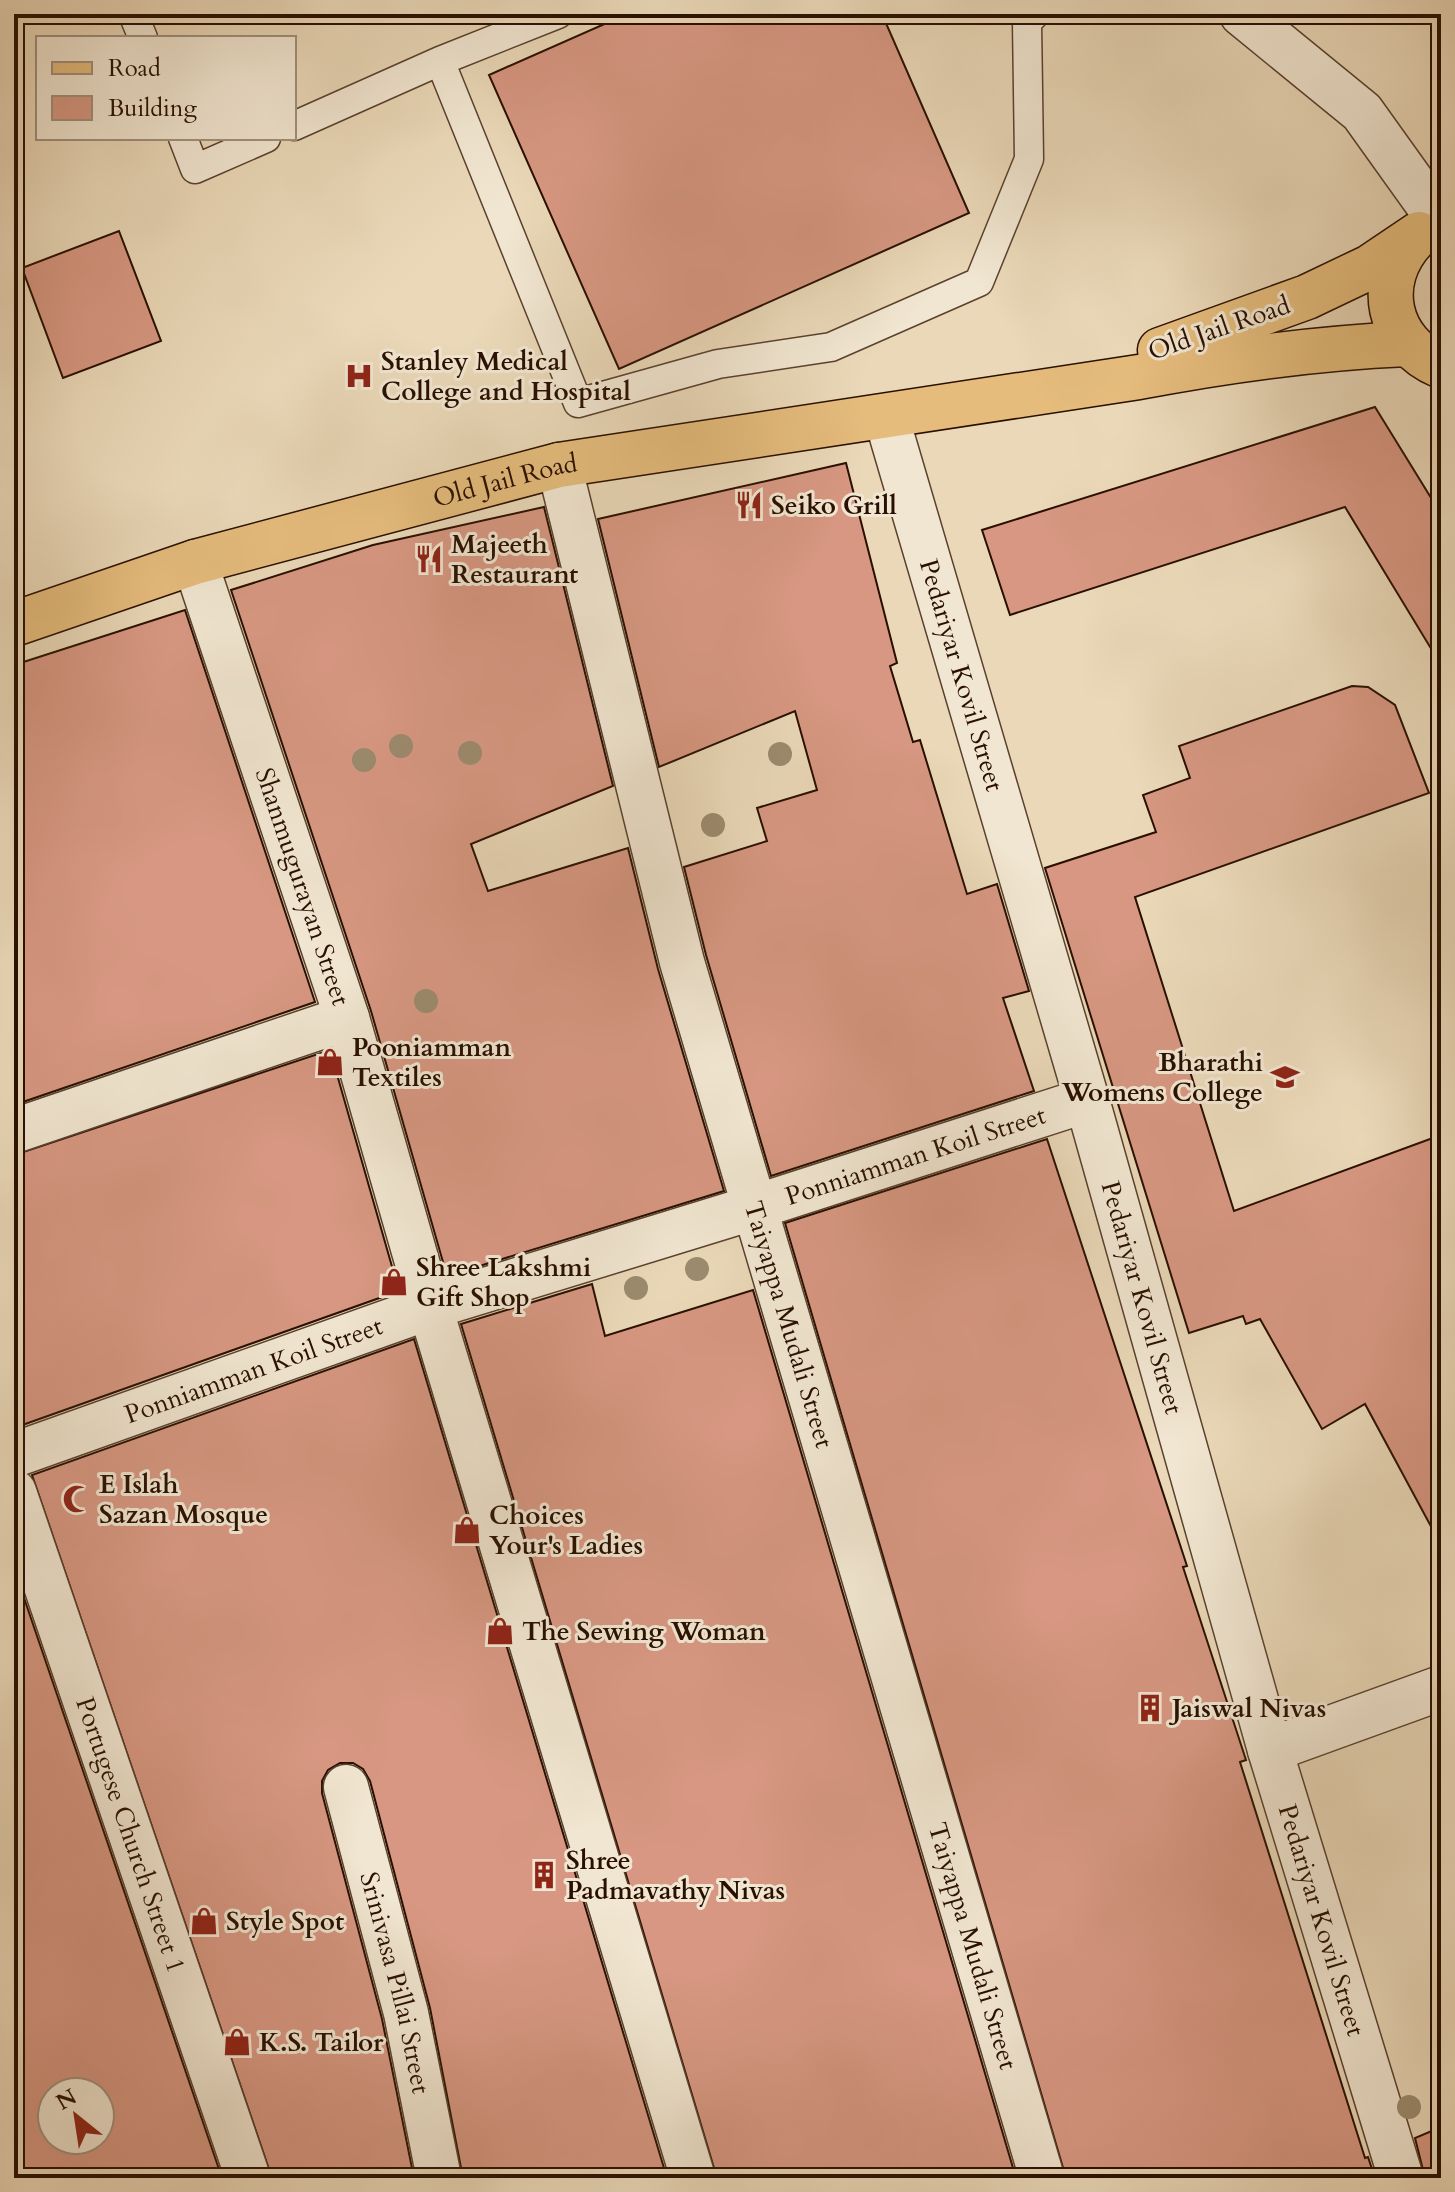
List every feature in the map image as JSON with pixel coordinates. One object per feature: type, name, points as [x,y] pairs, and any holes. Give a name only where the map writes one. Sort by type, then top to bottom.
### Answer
[{"type":"main road","points":[[1424,355],[1394,322],[1388,298],[1392,274],[1402,252],[1433,225]]},
{"type":"main road","name":"Old Jail Road","points":[[1009,397],[1152,352],[1307,297],[1370,267],[1433,225]]},
{"type":"main road","name":"Old Jail Road","points":[[14,624],[195,562],[559,465],[1228,361],[1346,346],[1424,355]]},
{"type":"street","points":[[1242,14],[1362,112],[1433,225]]},
{"type":"street","name":"Pedariyar Kovil Street","points":[[886,416],[1087,1100],[1270,1750],[1401,2178]]},
{"type":"street","name":"Taiyappa Mudali Street","points":[[559,465],[682,962],[752,1208],[1042,2178]]},
{"type":"street","name":"Shanmugurayan Street","points":[[195,562],[347,1018],[430,1307],[693,2178]]},
{"type":"street","points":[[14,1131],[347,1018]]},
{"type":"street","name":"Ponniamman Koil Street","points":[[14,1455],[430,1307],[1087,1100]]},
{"type":"street","name":"Portugese Church Street 1","points":[[14,1492],[27,1572],[248,2178]]},
{"type":"street","points":[[1270,1750],[1441,1688]]},
{"type":"street","name":"Srinivasa Pillai Street","points":[[346,1787],[406,2013],[439,2178]]},
{"type":"lane","points":[[133,14],[142,36]]},
{"type":"lane","points":[[296,125],[440,61],[558,14]]},
{"type":"lane","points":[[440,61],[578,403],[718,364],[831,347],[979,282],[1029,159],[1025,17]]},
{"type":"lane","points":[[184,140],[195,169],[261,140]]},
{"type":"building","points":[[627,14],[882,14],[969,213],[619,369],[489,75]]},
{"type":"building","points":[[119,231],[161,341],[63,378],[22,268]]},
{"type":"building","points":[[1375,407],[1441,514],[1441,665],[1345,507],[1010,615],[982,530]]},
{"type":"building","points":[[846,463],[897,663],[890,666],[913,742],[920,740],[967,894],[997,884],[1029,991],[1003,998],[1034,1091],[771,1176],[706,955],[684,867],[767,841],[757,808],[817,790],[795,711],[659,767],[598,519]]},
{"type":"building","points":[[544,507],[613,786],[471,844],[488,891],[628,848],[658,969],[724,1191],[447,1276],[371,1011],[231,590],[373,545]]},
{"type":"building","points":[[185,610],[315,1002],[14,1105],[14,665]]},
{"type":"building","points":[[1352,686],[1368,687],[1395,705],[1429,793],[1135,897],[1234,1211],[1441,1135],[1441,1545],[1365,1404],[1322,1429],[1260,1319],[1246,1324],[1243,1316],[1189,1333],[1045,868],[1156,832],[1143,795],[1190,778],[1179,746]]},
{"type":"building","points":[[330,1050],[399,1291],[14,1428],[14,1155]]},
{"type":"building","points":[[1047,1139],[1187,1566],[1183,1567],[1246,1760],[1240,1762],[1365,2158],[1368,2157],[1375,2178],[1066,2178],[785,1223]]},
{"type":"building","points":[[592,1284],[605,1336],[753,1290],[1016,2178],[717,2178],[461,1324]]},
{"type":"building","points":[[414,1339],[667,2178],[463,2178],[430,2008],[370,1781],[363,1769],[353,1763],[340,1763],[328,1770],[322,1781],[322,1793],[382,2019],[414,2178],[272,2178],[32,1475]]},
{"type":"building","points":[[22,1592],[222,2178],[14,2178],[14,1595]]},
{"type":"building","points":[[1441,2127],[1441,2178],[1425,2178],[1415,2138]]},
{"type":"place","name":"Stanley Medical College and Hospital","points":[[359,376]]},
{"type":"place","name":"Seiko Grill","points":[[749,505]]},
{"type":"place","name":"Majeeth Restaurant","points":[[429,559]]},
{"type":"place","name":"Pooniamman Textiles","points":[[330,1062]]},
{"type":"place","name":"Bharathi Womens College","points":[[1285,1077]]},
{"type":"place","name":"Shree Lakshmi Gift Shop","points":[[394,1282]]},
{"type":"place","name":"E Islah Sazan Mosque","points":[[77,1499]]},
{"type":"place","name":"Choices Your's Ladies","points":[[467,1530]]},
{"type":"place","name":"The Sewing Woman","points":[[500,1631]]},
{"type":"place","name":"Jaiswal Nivas","points":[[1150,1708]]},
{"type":"place","name":"Shree Padmavathy Nivas","points":[[544,1875]]},
{"type":"place","name":"Style Spot","points":[[204,1921]]},
{"type":"place","name":"K.S. Tailor","points":[[237,2042]]}]
